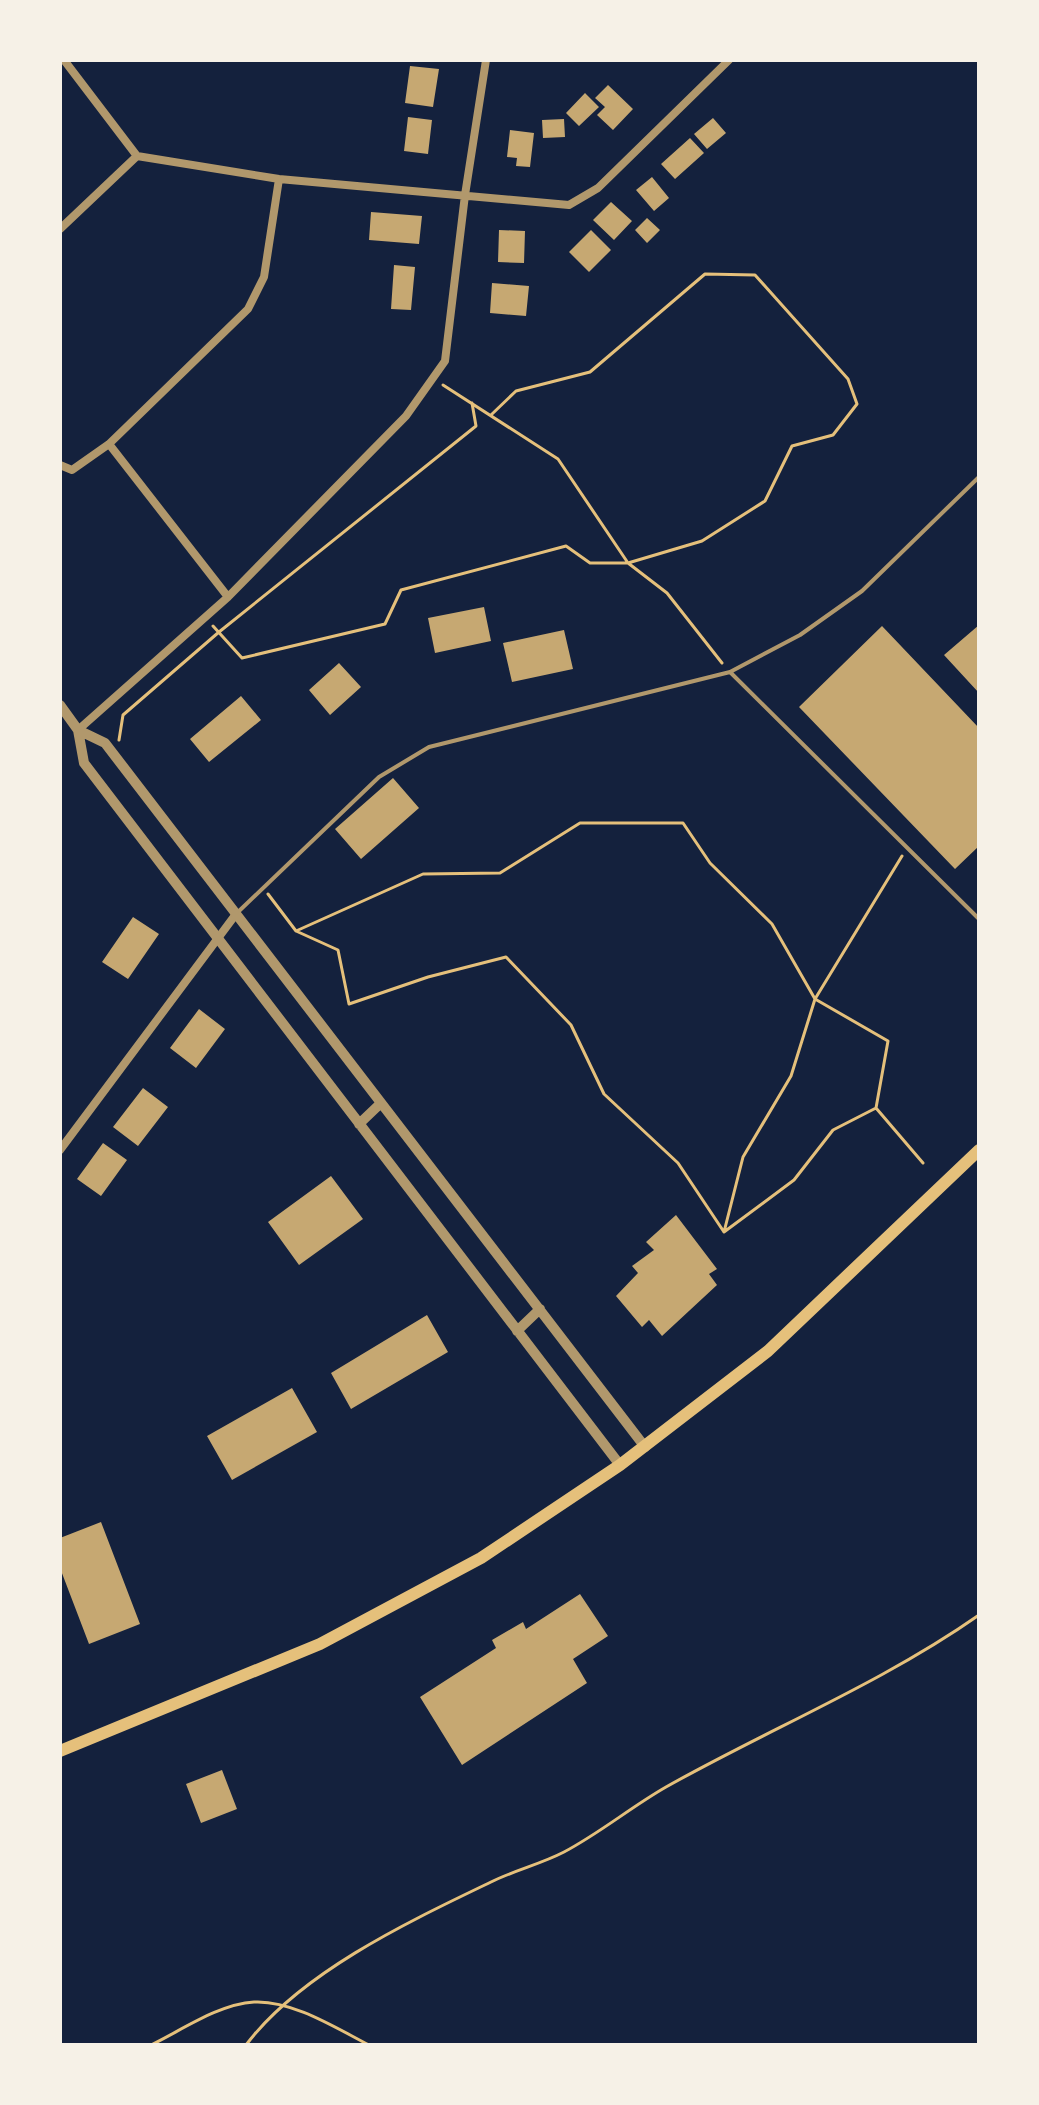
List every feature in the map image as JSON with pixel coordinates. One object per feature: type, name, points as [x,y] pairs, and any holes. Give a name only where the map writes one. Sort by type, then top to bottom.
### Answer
[{"type":"main road","points":[[60,1751],[320,1644],[481,1558],[645,1447],[768,1351],[979,1150]]},
{"type":"street","points":[[64,60],[137,156],[279,179],[569,205],[598,188],[729,60]]},
{"type":"street","points":[[78,730],[228,597],[406,416],[445,361],[465,195],[486,60]]},
{"type":"street","points":[[60,229],[137,156]]},
{"type":"street","points":[[60,465],[72,470],[109,444],[248,309],[264,277],[279,179]]},
{"type":"street","points":[[109,444],[228,597]]},
{"type":"street","points":[[60,705],[78,730],[84,763],[620,1465]]},
{"type":"street","points":[[78,730],[105,743],[645,1447]]},
{"type":"street","points":[[60,1150],[236,914]]},
{"type":"street","points":[[359,1124],[381,1103]]},
{"type":"street","points":[[517,1331],[540,1309]]},
{"type":"lane","points":[[236,914],[379,777],[429,747],[730,672],[800,635],[862,591],[979,477]]},
{"type":"lane","points":[[730,672],[979,919]]},
{"type":"path","points":[[205,617],[242,658],[385,624],[401,590],[566,546],[590,563],[628,563],[702,541],[765,501],[792,446],[833,435],[857,404],[848,379],[755,275],[705,274],[590,372],[516,391],[491,415]]},
{"type":"path","points":[[435,379],[558,459],[628,563],[667,593],[730,672]]},
{"type":"path","points":[[127,751],[119,740],[123,715],[219,632],[476,426],[472,403]]},
{"type":"path","points":[[296,931],[423,874],[500,873],[580,823],[683,823],[710,863],[772,924],[815,999],[888,1041],[876,1108]]},
{"type":"path","points":[[724,1232],[743,1157],[791,1076],[815,999],[907,848]]},
{"type":"path","points":[[263,888],[296,931],[338,950],[349,1004],[428,977],[506,957],[571,1025],[604,1094],[678,1163],[724,1232]]},
{"type":"path","points":[[724,1232],[794,1180],[833,1130],[876,1108]]},
{"type":"path","points":[[876,1108],[923,1163]]},
{"type":"path","points":[[246,2045],[285,2006],[371,1944],[493,1880],[561,1854],[616,1822],[663,1789],[833,1700],[979,1615]]},
{"type":"path","points":[[151,2045],[227,2008],[254,2002],[285,2006],[369,2045]]},
{"type":"building","points":[[410,66],[439,69],[433,107],[405,103]]},
{"type":"building","points":[[608,85],[633,109],[613,130],[597,115],[605,107],[595,98]]},
{"type":"building","points":[[585,93],[599,107],[579,126],[566,113]]},
{"type":"building","points":[[408,117],[432,120],[428,154],[404,151]]},
{"type":"building","points":[[713,118],[726,133],[707,149],[694,134]]},
{"type":"building","points":[[564,119],[565,137],[543,138],[542,120]]},
{"type":"building","points":[[510,130],[534,133],[530,167],[516,166],[517,158],[507,157]]},
{"type":"building","points":[[690,138],[704,153],[675,179],[661,164]]},
{"type":"building","points":[[652,177],[669,198],[654,211],[636,190]]},
{"type":"building","points":[[611,202],[632,221],[614,240],[593,220]]},
{"type":"building","points":[[371,212],[422,216],[419,244],[369,240]]},
{"type":"building","points":[[647,218],[660,230],[647,243],[635,230]]},
{"type":"building","points":[[499,230],[525,231],[524,263],[498,262]]},
{"type":"building","points":[[591,230],[611,250],[589,272],[569,252]]},
{"type":"building","points":[[394,265],[415,267],[411,310],[391,309]]},
{"type":"building","points":[[492,283],[529,286],[526,316],[490,313]]},
{"type":"building","points":[[484,607],[491,641],[435,653],[428,618]]},
{"type":"building","points":[[979,625],[979,693],[944,655]]},
{"type":"building","points":[[882,626],[979,728],[979,846],[955,869],[799,707]]},
{"type":"building","points":[[564,630],[573,669],[512,682],[503,643]]},
{"type":"building","points":[[339,663],[361,687],[330,715],[309,690]]},
{"type":"building","points":[[241,696],[261,720],[209,762],[190,739]]},
{"type":"building","points":[[393,778],[419,808],[361,859],[335,829]]},
{"type":"building","points":[[133,917],[159,934],[128,979],[102,962]]},
{"type":"building","points":[[199,1009],[225,1029],[196,1068],[170,1048]]},
{"type":"building","points":[[143,1088],[168,1107],[138,1146],[113,1127]]},
{"type":"building","points":[[103,1143],[127,1160],[101,1196],[77,1179]]},
{"type":"building","points":[[331,1176],[363,1219],[299,1265],[268,1222]]},
{"type":"building","points":[[676,1215],[717,1269],[709,1274],[717,1285],[662,1336],[649,1320],[642,1327],[616,1296],[638,1273],[632,1266],[654,1250],[646,1242]]},
{"type":"building","points":[[427,1315],[448,1352],[351,1409],[331,1373]]},
{"type":"building","points":[[292,1388],[317,1432],[232,1480],[207,1436]]},
{"type":"building","points":[[101,1522],[140,1624],[89,1644],[60,1568],[60,1538]]},
{"type":"building","points":[[580,1594],[608,1636],[573,1659],[587,1683],[462,1765],[420,1697],[496,1648],[492,1640],[523,1622],[526,1629]]},
{"type":"building","points":[[222,1770],[237,1809],[201,1823],[186,1784]]}]
